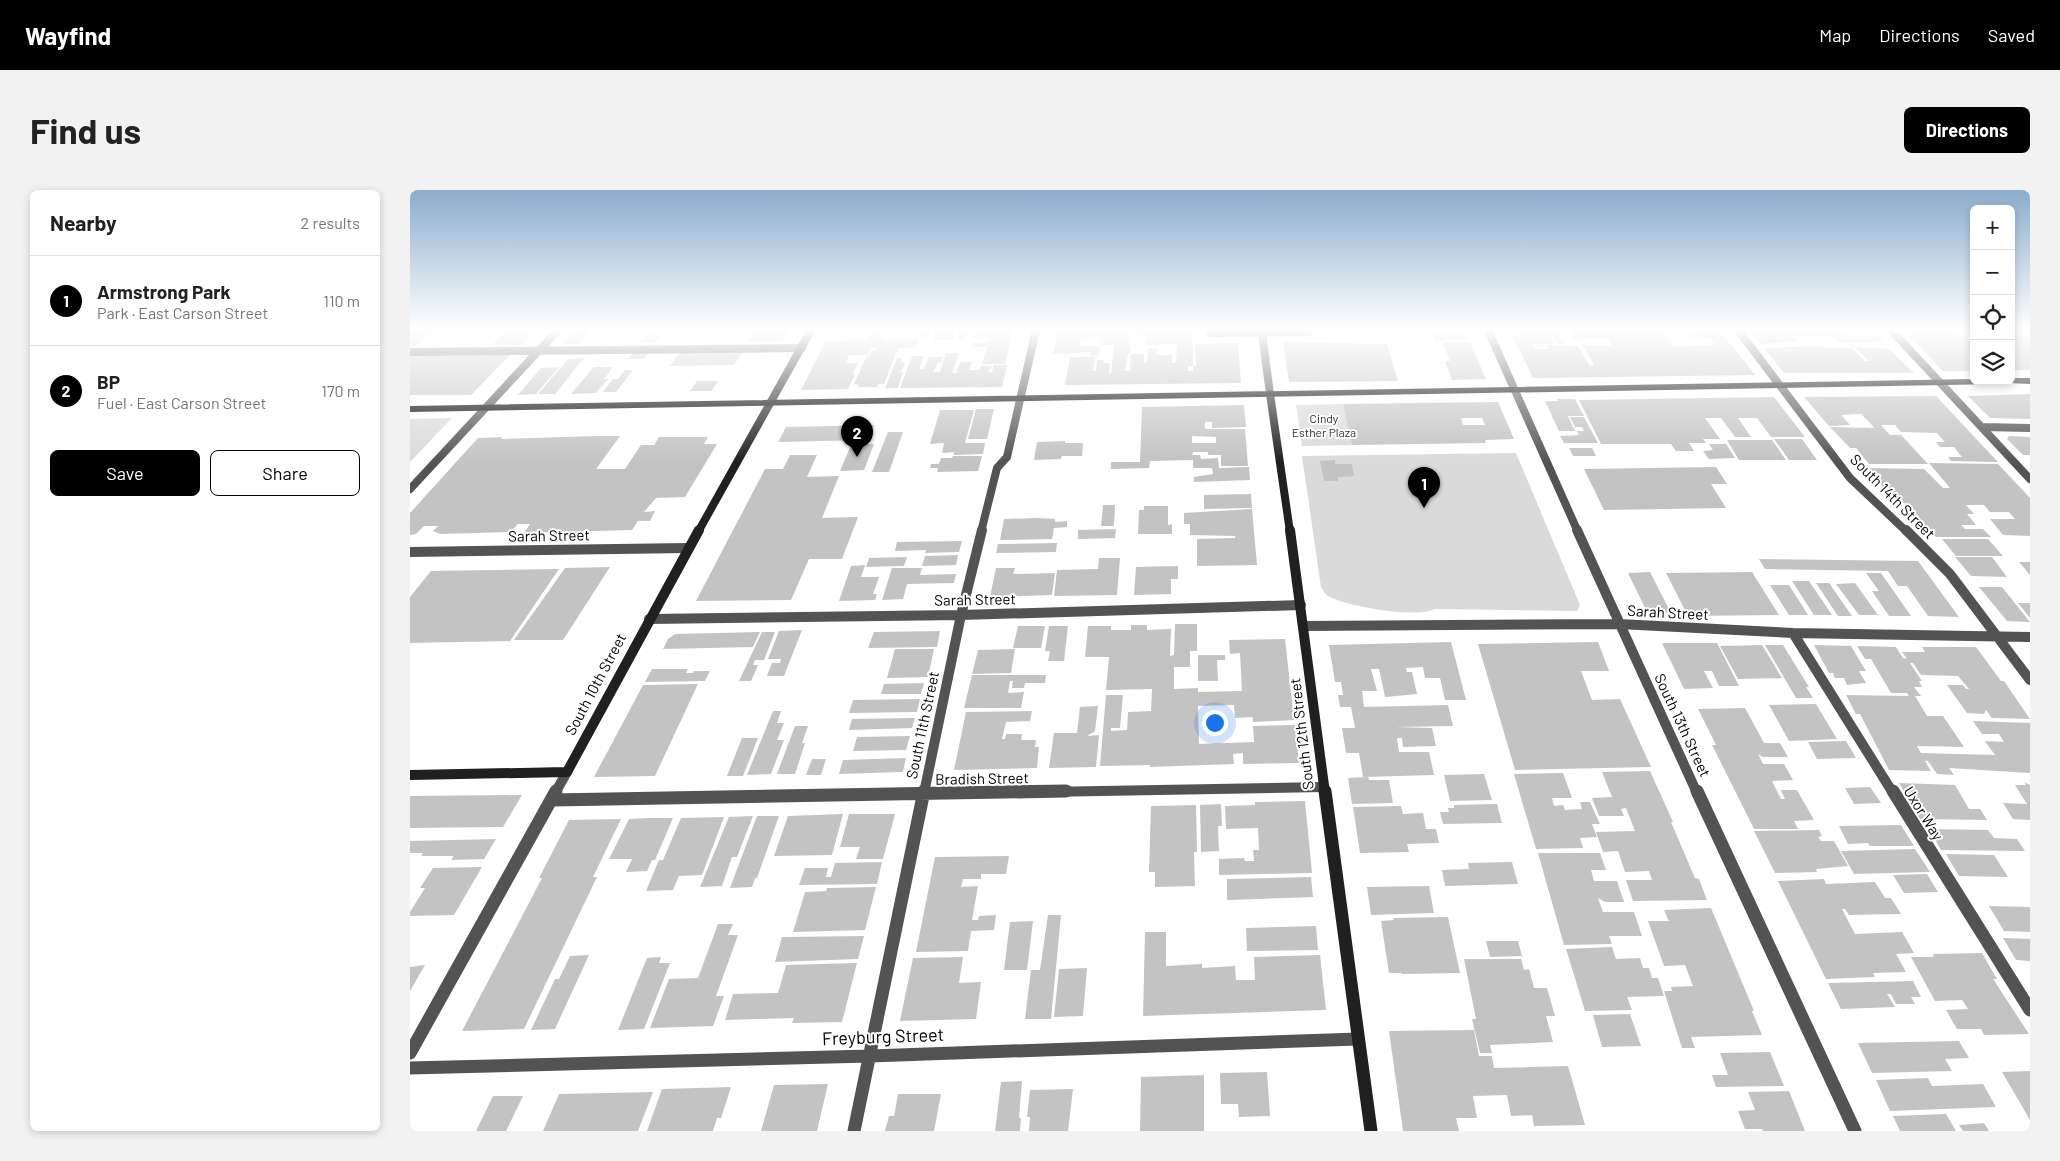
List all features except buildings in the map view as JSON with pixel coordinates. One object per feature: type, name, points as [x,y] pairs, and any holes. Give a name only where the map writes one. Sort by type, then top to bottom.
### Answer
[{"type":"main road","name":"South 10th Street","points":[[567,772],[688,548],[786,374]]},
{"type":"main road","points":[[2015,381],[2030,381]]},
{"type":"main road","points":[[410,409],[770,401],[1970,382]]},
{"type":"main road","name":"South 12th Street","points":[[1270,394],[1304,626],[1371,1131]]},
{"type":"main road","points":[[410,774],[567,772]]},
{"type":"street","points":[[410,489],[518,374]]},
{"type":"street","name":"South 11th Street","points":[[854,1131],[961,615],[998,468],[1007,457],[1026,374]]},
{"type":"street","name":"South 12th Street","points":[[1267,374],[1270,394]]},
{"type":"street","name":"South 13th Street","points":[[1508,374],[1619,624],[1855,1131]]},
{"type":"street","name":"South 14th Street","points":[[1772,374],[1850,478],[1950,574],[2030,680]]},
{"type":"street","points":[[1932,374],[2030,479]]},
{"type":"street","points":[[1982,427],[2030,428]]},
{"type":"street","name":"Sarah Street","points":[[410,552],[688,548]]},
{"type":"street","name":"Sarah Street","points":[[649,619],[961,615],[1301,606]]},
{"type":"street","name":"Sarah Street","points":[[1304,626],[1619,624],[1793,633],[2030,637]]},
{"type":"street","name":"Uxor Way","points":[[1793,633],[2030,1010]]},
{"type":"street","name":"South 10th Street","points":[[410,1054],[567,772]]},
{"type":"street","name":"Bradish Street","points":[[552,800],[924,795],[1324,786]]},
{"type":"street","name":"Freyburg Street","points":[[410,1068],[870,1056],[1358,1039]]},
{"type":"green space","name":"Cindy Esther Plaza","points":[[1343,404],[1352,445],[1302,446],[1296,405]]},
{"type":"green space","points":[[452,418],[410,462],[410,419]]},
{"type":"green space","points":[[1516,453],[1580,605],[1577,611],[1434,609],[1413,613],[1397,612],[1349,604],[1328,596],[1324,592],[1321,587],[1302,456]]},
{"type":"place","name":"BP","points":[[857,457]]},
{"type":"place","name":"Armstrong Park","points":[[1424,508]]}]
